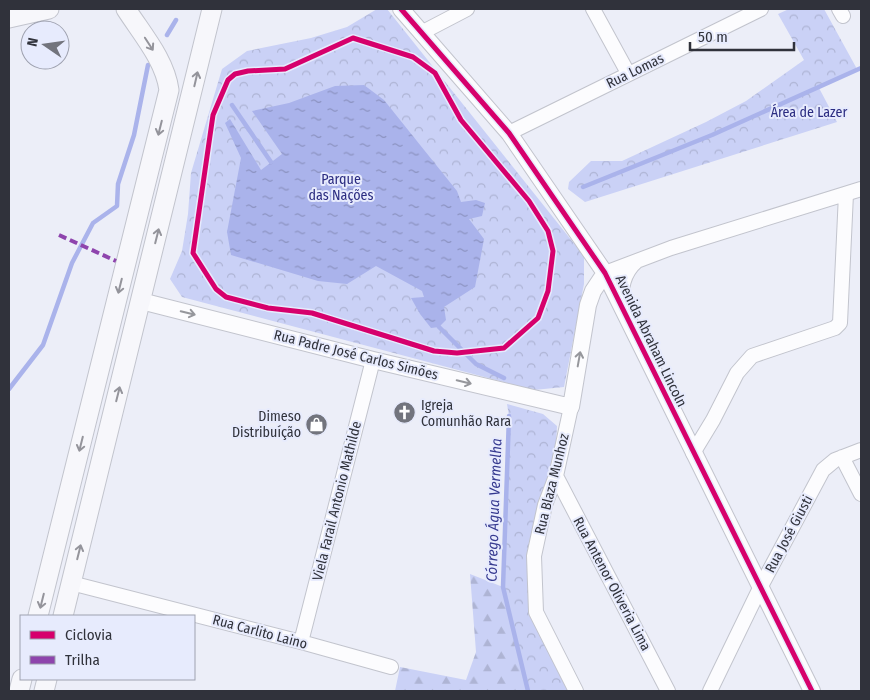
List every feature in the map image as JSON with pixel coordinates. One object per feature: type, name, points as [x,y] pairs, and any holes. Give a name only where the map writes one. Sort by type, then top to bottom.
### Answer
[{"type":"main road","points":[[9,18],[49,9]]},
{"type":"main road","points":[[38,615],[168,90],[168,81],[161,63],[126,9]]},
{"type":"main road","points":[[63,615],[212,9]]},
{"type":"street","name":"Avenida Abraham Lincoln","points":[[401,9],[509,133],[604,273],[812,691]]},
{"type":"street","points":[[421,33],[467,9]]},
{"type":"street","points":[[593,9],[628,74]]},
{"type":"street","name":"Rua Lomas","points":[[509,133],[761,9]]},
{"type":"street","points":[[604,273],[671,248],[861,189]]},
{"type":"street","points":[[693,453],[713,420],[737,373],[752,356],[835,328],[840,323],[846,194]]},
{"type":"street","points":[[624,311],[622,288],[625,276],[631,266],[640,259]]},
{"type":"street","name":"Rua Blaza Munhoz","points":[[576,691],[536,612],[534,556],[545,505],[556,476],[571,407],[588,305],[593,291],[604,273]]},
{"type":"street","name":"Rua Padre José Carlos Simões","points":[[141,301],[372,360],[571,407]]},
{"type":"street","name":"Viela Farail Antonio Mathilde","points":[[300,642],[372,360]]},
{"type":"street","name":"Rua José Giusti","points":[[710,691],[760,588],[823,470],[842,456],[861,450]]},
{"type":"street","points":[[842,456],[861,494]]},
{"type":"street","name":"Rua Antenor Oliveria Lima","points":[[556,476],[668,691]]},
{"type":"street","name":"Rua Carlito Laino","points":[[71,583],[391,667]]},
{"type":"green space","name":"Parque das Nações","points":[[377,9],[387,9],[584,256],[584,284],[564,387],[534,390],[182,297],[170,279],[182,251],[188,214],[191,173],[222,69],[247,51],[311,38],[347,27]]},
{"type":"green space","name":"Área de Lazer","points":[[789,9],[824,9],[857,69],[819,88],[837,122],[585,202],[568,189],[569,182],[591,161],[622,161],[706,122],[746,101],[804,60],[778,14]]},
{"type":"green space","points":[[507,404],[543,414],[557,426],[556,445],[532,611],[544,644],[571,691],[528,691],[503,587],[509,416]]},
{"type":"green space","points":[[470,574],[503,587],[528,691],[395,691],[400,667],[466,680],[476,652]]},
{"type":"water","points":[[364,85],[384,100],[457,191],[461,202],[476,200],[485,203],[482,216],[469,219],[484,239],[475,287],[444,307],[446,320],[439,327],[431,328],[411,298],[424,297],[422,291],[376,266],[347,284],[318,281],[231,255],[227,232],[241,158],[225,123],[230,119],[261,170],[282,154],[252,111],[289,103],[335,86]]},
{"type":"waterway","points":[[167,35],[176,20]]},
{"type":"waterway","points":[[9,389],[43,345],[72,263],[93,223],[117,206],[118,184],[134,135],[148,65]]},
{"type":"waterway","points":[[583,187],[712,135],[861,68]]},
{"type":"waterway","name":"Córrego Água Vermelha","points":[[232,105],[271,162]]},
{"type":"waterway","name":"Córrego Água Vermelha","points":[[439,327],[476,364],[504,378]]},
{"type":"waterway","name":"Córrego Água Vermelha","points":[[509,416],[503,587],[528,691]]},
{"type":"marked path","points":[[59,235],[116,261]]},
{"type":"cycle path","points":[[401,9],[509,133],[605,273],[812,691]]},
{"type":"cycle path","points":[[353,38],[413,57],[435,73],[461,120],[529,201],[548,231],[553,251],[548,291],[538,318],[504,348],[457,353],[434,351],[312,313],[268,308],[226,297],[216,289],[193,253],[213,115],[228,80],[235,74],[248,71],[285,69],[353,38]]},
{"type":"place","name":"Igreja Comunhão Rara","points":[[405,413]]},
{"type":"place","name":"Dimeso Distribuíção","points":[[317,424]]}]
